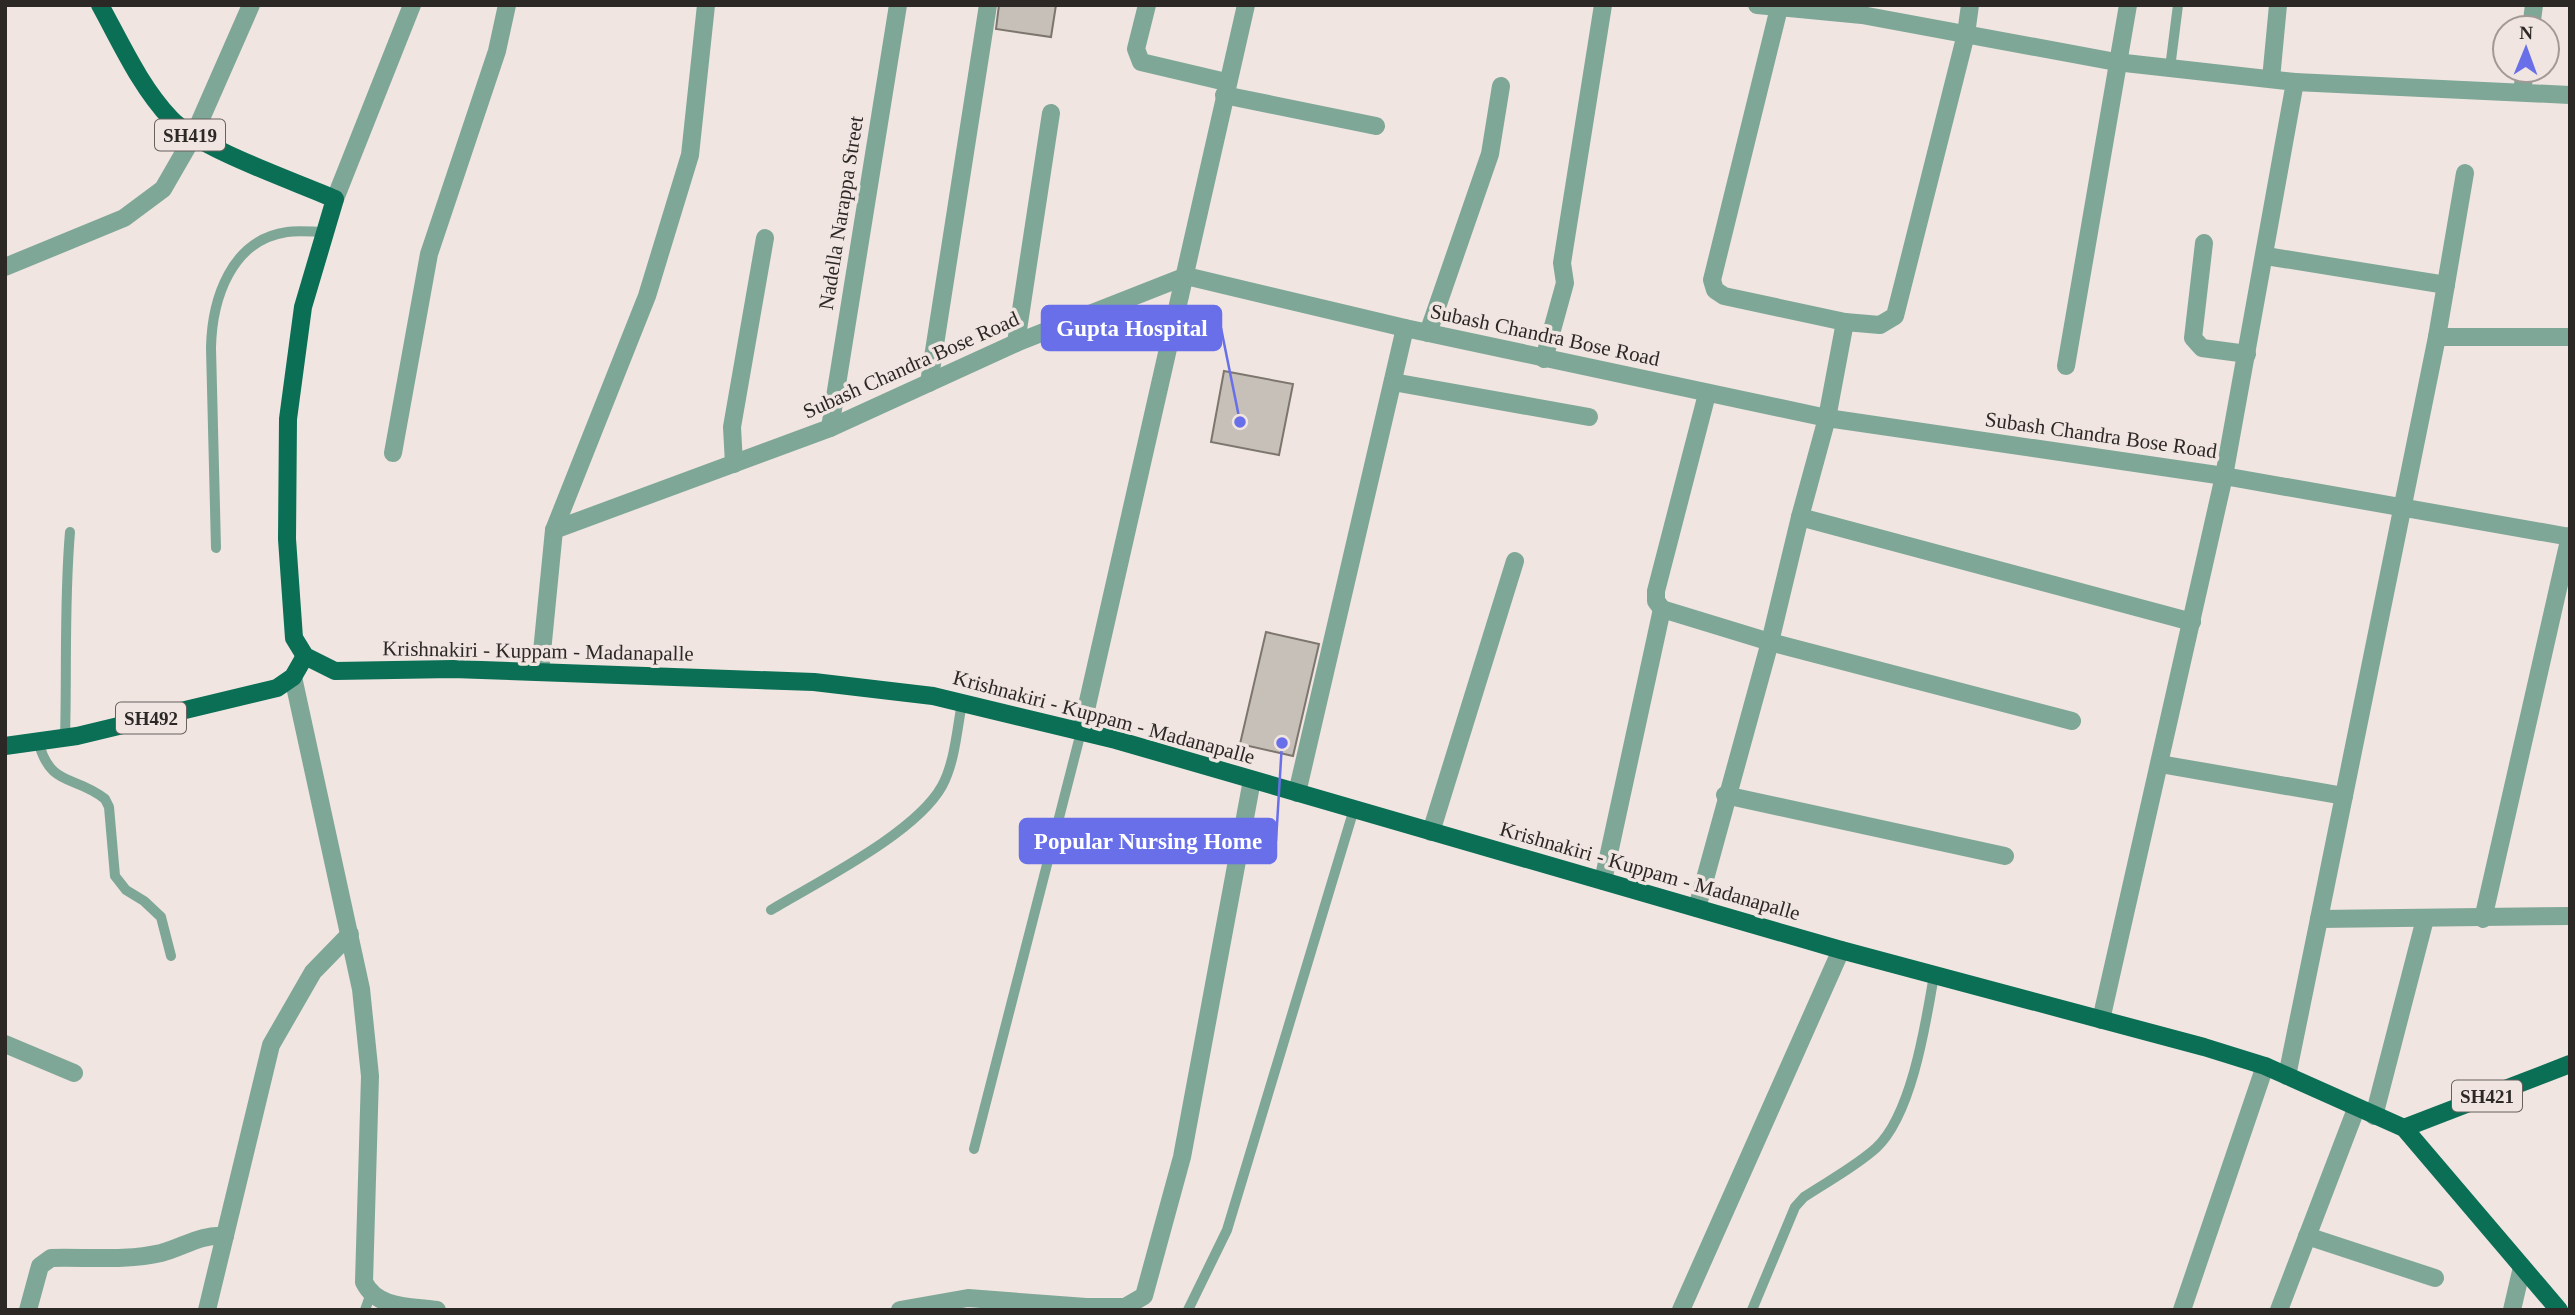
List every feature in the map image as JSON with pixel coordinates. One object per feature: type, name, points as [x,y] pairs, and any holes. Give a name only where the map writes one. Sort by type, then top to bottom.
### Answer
[{"type":"main road","name":"SH419","points":[[100,5],[141,83],[173,121],[193,137],[335,199]]},
{"type":"main road","points":[[293,677],[305,656],[294,638],[288,552],[288,419],[303,307],[335,199]]},
{"type":"main road","name":"Krishnakiri - Kuppam - Madanapalle","points":[[305,656],[335,671],[453,669],[827,682],[933,696],[1081,732],[1841,950],[2265,1066],[2356,1109],[2404,1128],[2559,1310]]},
{"type":"main road","name":"SH492","points":[[5,746],[65,738],[277,688],[293,677]]},
{"type":"main road","name":"SH421","points":[[2404,1128],[2570,1064]]},
{"type":"street","points":[[5,267],[124,218],[163,189],[193,137],[251,5]]},
{"type":"street","points":[[335,199],[412,5]]},
{"type":"street","points":[[393,453],[429,254],[497,51],[507,5]]},
{"type":"street","points":[[540,672],[554,530],[647,296],[690,155],[706,5]]},
{"type":"street","name":"Nadella Narappa Street","points":[[830,428],[898,5]]},
{"type":"street","points":[[929,383],[988,5]]},
{"type":"street","points":[[1147,5],[1136,50],[1141,62],[1225,88],[1376,126]]},
{"type":"street","points":[[1081,732],[1186,276],[1225,88],[1246,5]]},
{"type":"street","points":[[1544,359],[1565,283],[1562,263],[1602,5]]},
{"type":"street","points":[[1757,5],[1862,10],[1966,34],[2116,62],[2295,82],[2570,94]]},
{"type":"street","points":[[1779,8],[1712,280],[1715,290],[1724,296],[1845,322],[1880,325],[1895,316],[1966,34],[1970,5]]},
{"type":"street","points":[[2066,366],[2116,62],[2128,5]]},
{"type":"street","points":[[2271,79],[2278,5]]},
{"type":"street","points":[[2101,1020],[2224,476],[2266,256],[2295,82]]},
{"type":"street","points":[[2522,92],[2523,84]]},
{"type":"street","points":[[1428,333],[1490,154],[1501,86]]},
{"type":"street","points":[[1016,343],[1051,113]]},
{"type":"street","points":[[2287,1076],[2437,337],[2465,173]]},
{"type":"street","points":[[734,464],[731,437],[746,332],[765,238]]},
{"type":"street","points":[[2204,243],[2193,338],[2202,348],[2247,354]]},
{"type":"street","points":[[2266,256],[2446,285]]},
{"type":"street","name":"Subash Chandra Bose Road","points":[[554,530],[830,428],[1016,343],[1186,276],[1544,359],[1827,418],[2224,476],[2570,536]]},
{"type":"street","points":[[1697,908],[1725,795],[1770,642],[1827,418],[1845,322]]},
{"type":"street","points":[[1297,793],[1405,328]]},
{"type":"street","points":[[2437,337],[2570,337]]},
{"type":"street","points":[[1393,382],[1589,418]]},
{"type":"street","points":[[1707,394],[1656,591],[1656,601],[1662,609],[1770,642],[2072,721]]},
{"type":"street","points":[[1800,517],[2192,622]]},
{"type":"street","points":[[2483,919],[2570,536]]},
{"type":"street","points":[[1431,831],[1515,561]]},
{"type":"street","points":[[1603,881],[1662,609]]},
{"type":"street","points":[[293,677],[361,989],[370,1076],[364,1282],[368,1303],[437,1310]]},
{"type":"street","points":[[2160,764],[2344,796]]},
{"type":"street","points":[[900,1310],[968,1298],[1074,1307],[1125,1307],[1144,1296],[1182,1157],[1252,780]]},
{"type":"street","points":[[1725,795],[2005,856]]},
{"type":"street","points":[[2319,919],[2570,916]]},
{"type":"street","points":[[2374,1116],[2425,919]]},
{"type":"street","points":[[208,1310],[271,1045],[313,972],[350,934]]},
{"type":"street","points":[[1681,1310],[1841,950]]},
{"type":"street","points":[[5,1044],[74,1073]]},
{"type":"street","points":[[2182,1310],[2265,1066]]},
{"type":"street","points":[[2279,1310],[2356,1109]]},
{"type":"street","points":[[28,1310],[40,1266],[51,1258],[140,1256],[163,1252],[200,1237],[225,1236]]},
{"type":"street","points":[[2308,1236],[2435,1278]]},
{"type":"street","points":[[2512,1310],[2522,1267]]},
{"type":"lane","points":[[2170,68],[2178,5]]},
{"type":"lane","points":[[216,548],[211,318],[235,261],[258,242],[287,232],[326,232]]},
{"type":"lane","points":[[65,738],[67,650],[64,623],[70,532]]},
{"type":"lane","points":[[771,910],[902,830],[927,810],[944,783],[962,703]]},
{"type":"lane","points":[[974,1149],[1081,732]]},
{"type":"lane","points":[[38,741],[48,769],[61,779],[105,799],[109,807],[115,876],[126,890],[144,901],[161,917],[171,956]]},
{"type":"lane","points":[[1188,1310],[1227,1230],[1354,809]]},
{"type":"lane","points":[[1752,1310],[1795,1207],[1804,1197],[1877,1147],[1889,1132],[1915,1066],[1934,975]]},
{"type":"building","points":[[999,5],[1056,5],[1051,37],[996,29]]},
{"type":"building","points":[[1224,371],[1293,384],[1279,455],[1211,442]]},
{"type":"building","points":[[1266,632],[1319,644],[1293,756],[1240,744]]},
{"type":"place","name":"Gupta Hospital","points":[[1240,422]]},
{"type":"place","name":"Popular Nursing Home","points":[[1282,743]]}]
